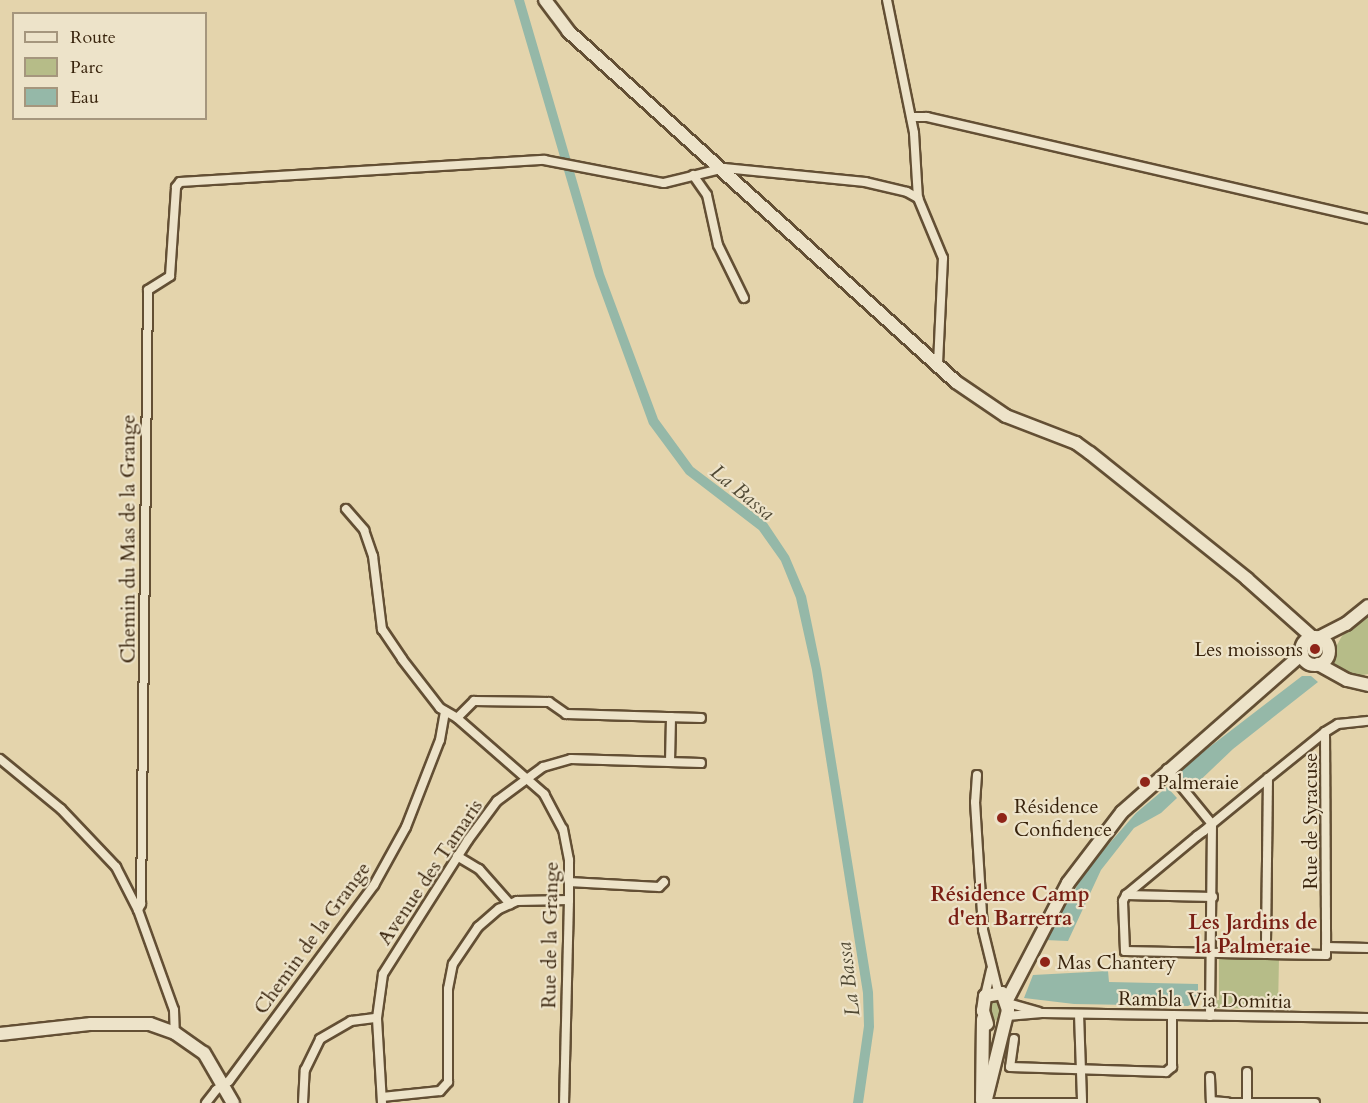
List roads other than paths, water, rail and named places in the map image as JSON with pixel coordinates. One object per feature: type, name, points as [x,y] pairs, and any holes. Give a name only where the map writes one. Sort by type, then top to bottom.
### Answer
[{"type":"main road","points":[[545,0],[568,31],[724,168],[982,403],[1090,453],[1247,579],[1290,620],[1336,673],[1368,685]]},
{"type":"main road","points":[[986,1103],[1004,1021],[1003,997],[1014,985],[1068,883],[1122,812],[1167,769],[1368,606]]},
{"type":"main road","points":[[986,1103],[981,1062],[985,996],[1003,997]]},
{"type":"main road","points":[[984,1019],[990,1026],[1004,1021]]},
{"type":"main road","points":[[0,1034],[91,1024],[150,1024],[176,1033],[204,1053],[233,1103]]},
{"type":"main road","points":[[981,1062],[994,1062]]},
{"type":"street","points":[[887,0],[911,117],[918,198],[942,258],[938,365]]},
{"type":"street","points":[[911,117],[927,117],[1368,219]]},
{"type":"street","name":"Chemin du Mas de la Grange","points":[[138,910],[142,897],[148,290],[170,276],[176,186],[180,182],[544,160],[664,183],[693,175]]},
{"type":"street","points":[[744,298],[718,245],[707,195],[693,175],[724,168],[865,182],[918,198]]},
{"type":"street","points":[[346,509],[364,530],[373,556],[382,629],[445,711]]},
{"type":"street","points":[[457,718],[474,701],[549,702],[566,714],[701,718]]},
{"type":"street","name":"Rue de la Grange","points":[[445,711],[457,718],[544,794],[564,829],[569,882],[564,1103]]},
{"type":"street","name":"Chemin de la Grange","points":[[206,1103],[224,1084],[374,885],[406,827],[440,740],[445,711]]},
{"type":"street","points":[[670,762],[671,717]]},
{"type":"street","points":[[1368,721],[1338,723],[1325,732],[1126,895],[1123,901],[1125,951],[1326,955],[1326,947],[1368,948]]},
{"type":"street","name":"Rue de Syracuse","points":[[1325,732],[1326,947]]},
{"type":"street","points":[[0,759],[89,835],[116,867],[138,910],[174,1010],[176,1033]]},
{"type":"street","name":"Avenue des Tamaris","points":[[382,1100],[377,1018],[383,974],[458,856],[498,801],[543,766],[571,759],[700,763]]},
{"type":"street","points":[[1167,769],[1212,824],[1213,897],[1209,1016]]},
{"type":"street","points":[[977,775],[975,802],[983,930],[991,969],[1003,997]]},
{"type":"street","points":[[1266,954],[1268,778]]},
{"type":"street","points":[[458,856],[479,869],[510,904]]},
{"type":"street","points":[[569,882],[659,887],[664,882]]},
{"type":"street","points":[[1126,895],[1213,897]]},
{"type":"street","points":[[382,1100],[440,1091],[448,1082],[448,989],[453,964],[478,927],[510,904],[532,899],[569,900]]},
{"type":"street","points":[[985,996],[991,969]]},
{"type":"street","name":"Rambla Via Domitia","points":[[1003,997],[1042,1013]]},
{"type":"street","name":"Rambla Via Domitia","points":[[1004,1021],[1042,1013],[1368,1018]]},
{"type":"street","points":[[986,1103],[1082,1102],[1079,1014]]},
{"type":"street","points":[[1014,1039],[1010,1067],[1081,1071],[1171,1071],[1172,1016]]},
{"type":"street","points":[[303,1103],[305,1070],[320,1039],[351,1021],[377,1018]]},
{"type":"street","points":[[1247,1102],[1248,1072]]},
{"type":"street","points":[[1210,1077],[1211,1101],[1315,1103]]},
{"type":"water","points":[[514,0],[524,0],[604,274],[658,419],[693,467],[767,523],[789,556],[806,596],[821,669],[873,992],[874,1027],[863,1103],[853,1103],[864,1026],[863,993],[812,670],[796,598],[781,561],[759,530],[686,474],[649,424],[595,276]]},
{"type":"water","points":[[1302,676],[1311,676],[1318,682],[1233,749],[1190,790],[1177,772]]},
{"type":"water","points":[[1167,787],[1177,798],[1161,813],[1134,828],[1101,870],[1068,941],[1045,940],[1087,869],[1136,813]]},
{"type":"water","points":[[1108,971],[1109,982],[1198,984],[1198,1001],[1188,1006],[1074,1004],[1024,998],[1033,975]]},
{"type":"place","name":"Les moissons","points":[[1315,649]]},
{"type":"place","name":"Palmeraie","points":[[1145,782]]},
{"type":"place","name":"Résidence Confidence","points":[[1002,818]]},
{"type":"place","name":"Mas Chantery","points":[[1045,962]]},
{"type":"district","name":"Résidence Camp d'en Barrerra","points":[[1010,907]]},
{"type":"district","name":"Les Jardins de la Palmeraie","points":[[1253,935]]},
{"type":"water label","name":"La Bassa","points":[[742,493]]},
{"type":"water label","name":"La Bassa","points":[[849,979]]}]
